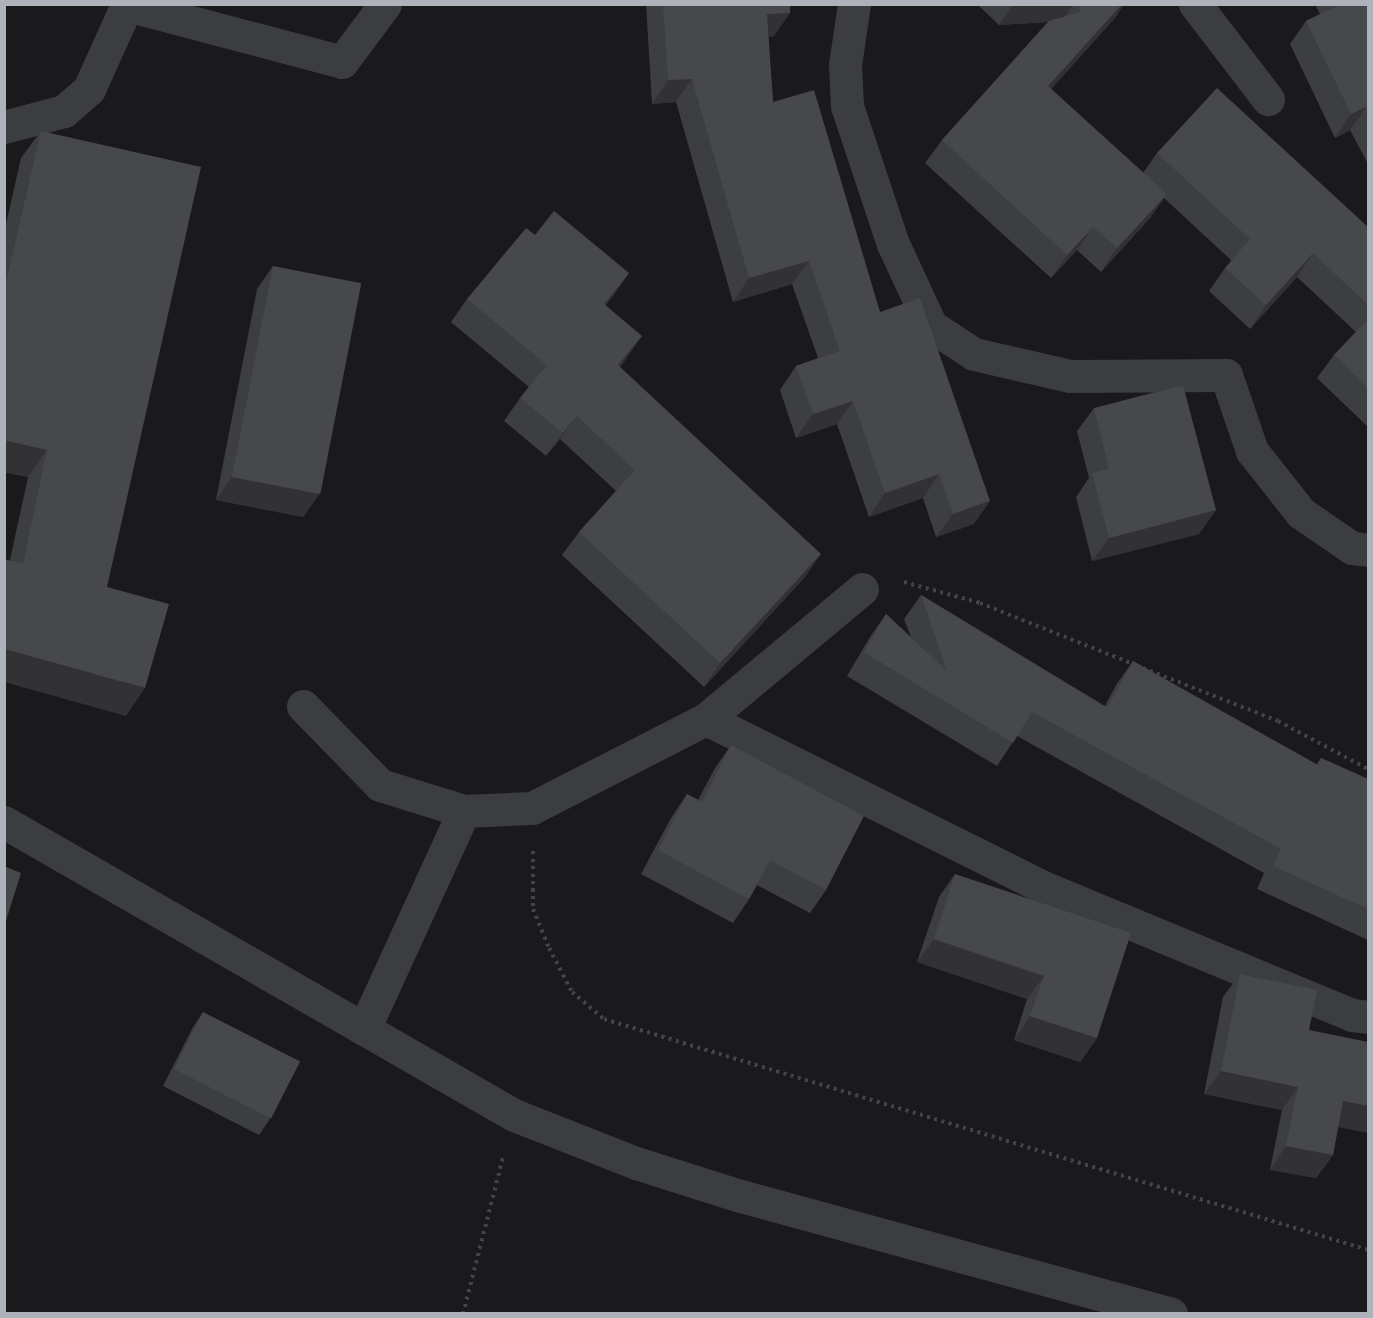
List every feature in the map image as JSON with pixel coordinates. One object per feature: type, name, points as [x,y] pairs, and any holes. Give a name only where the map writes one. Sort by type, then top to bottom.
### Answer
[{"type":"street","points":[[4,127],[64,111],[89,88],[127,5],[342,62],[385,4]]},
{"type":"street","points":[[854,4],[845,64],[847,106],[893,244],[931,326],[974,354],[1070,376],[1226,375],[1252,451],[1301,513],[1352,548],[1368,550]]},
{"type":"street","points":[[1195,4],[1268,99]]},
{"type":"street","points":[[303,706],[380,785],[464,811],[532,808],[706,719],[862,589]]},
{"type":"street","points":[[706,719],[1043,887],[1353,1015],[1368,1017]]},
{"type":"street","points":[[364,1029],[464,811]]},
{"type":"street","points":[[4,822],[514,1115],[636,1163],[737,1195],[1172,1314]]},
{"type":"path","points":[[862,589],[910,581],[980,603],[1278,721],[1368,769]]},
{"type":"path","points":[[532,808],[533,909],[572,992],[604,1019],[1368,1250]]},
{"type":"path","points":[[463,1314],[514,1115]]},
{"type":"building","points":[[663,4],[790,4],[790,13],[767,14],[773,102],[814,90],[880,312],[920,298],[990,501],[953,514],[939,474],[885,493],[853,401],[813,414],[796,366],[840,351],[809,261],[749,278],[692,79],[668,80]]},
{"type":"building","points":[[1079,4],[1122,4],[1048,86],[1167,194],[1117,248],[1093,227],[1067,255],[942,140],[1049,21],[1080,12]]},
{"type":"building","points":[[1341,4],[1368,4],[1368,111],[1366,107],[1351,114],[1306,21]]},
{"type":"building","points":[[1217,88],[1368,227],[1368,305],[1313,253],[1266,305],[1225,268],[1250,239],[1157,153]]},
{"type":"building","points":[[41,131],[201,167],[107,587],[169,604],[145,688],[4,649],[4,559],[23,564],[47,450],[4,440],[4,291]]},
{"type":"building","points":[[554,211],[629,273],[604,304],[642,336],[618,365],[821,554],[720,663],[579,532],[635,470],[577,416],[563,433],[520,398],[547,365],[467,299],[526,228],[535,235]]},
{"type":"building","points":[[273,266],[361,283],[320,494],[232,477]]},
{"type":"building","points":[[1368,319],[1368,388],[1334,355]]},
{"type":"building","points":[[1183,385],[1216,510],[1109,538],[1092,473],[1109,469],[1094,408]]},
{"type":"building","points":[[921,595],[1107,708],[1133,661],[1318,765],[1321,758],[1368,779],[1368,909],[1273,866],[1281,849],[1032,712],[1013,743],[864,652],[886,614],[947,671]]},
{"type":"building","points":[[731,745],[864,816],[826,890],[770,860],[749,899],[658,850],[687,794],[702,802]]},
{"type":"building","points":[[4,866],[21,873],[4,927]]},
{"type":"building","points":[[955,874],[1131,933],[1097,1038],[1030,1016],[1044,976],[934,939]]},
{"type":"building","points":[[1240,974],[1317,990],[1309,1030],[1368,1042],[1368,1106],[1343,1101],[1333,1155],[1286,1146],[1298,1087],[1221,1071]]},
{"type":"building","points":[[203,1012],[300,1061],[271,1119],[174,1069]]}]
